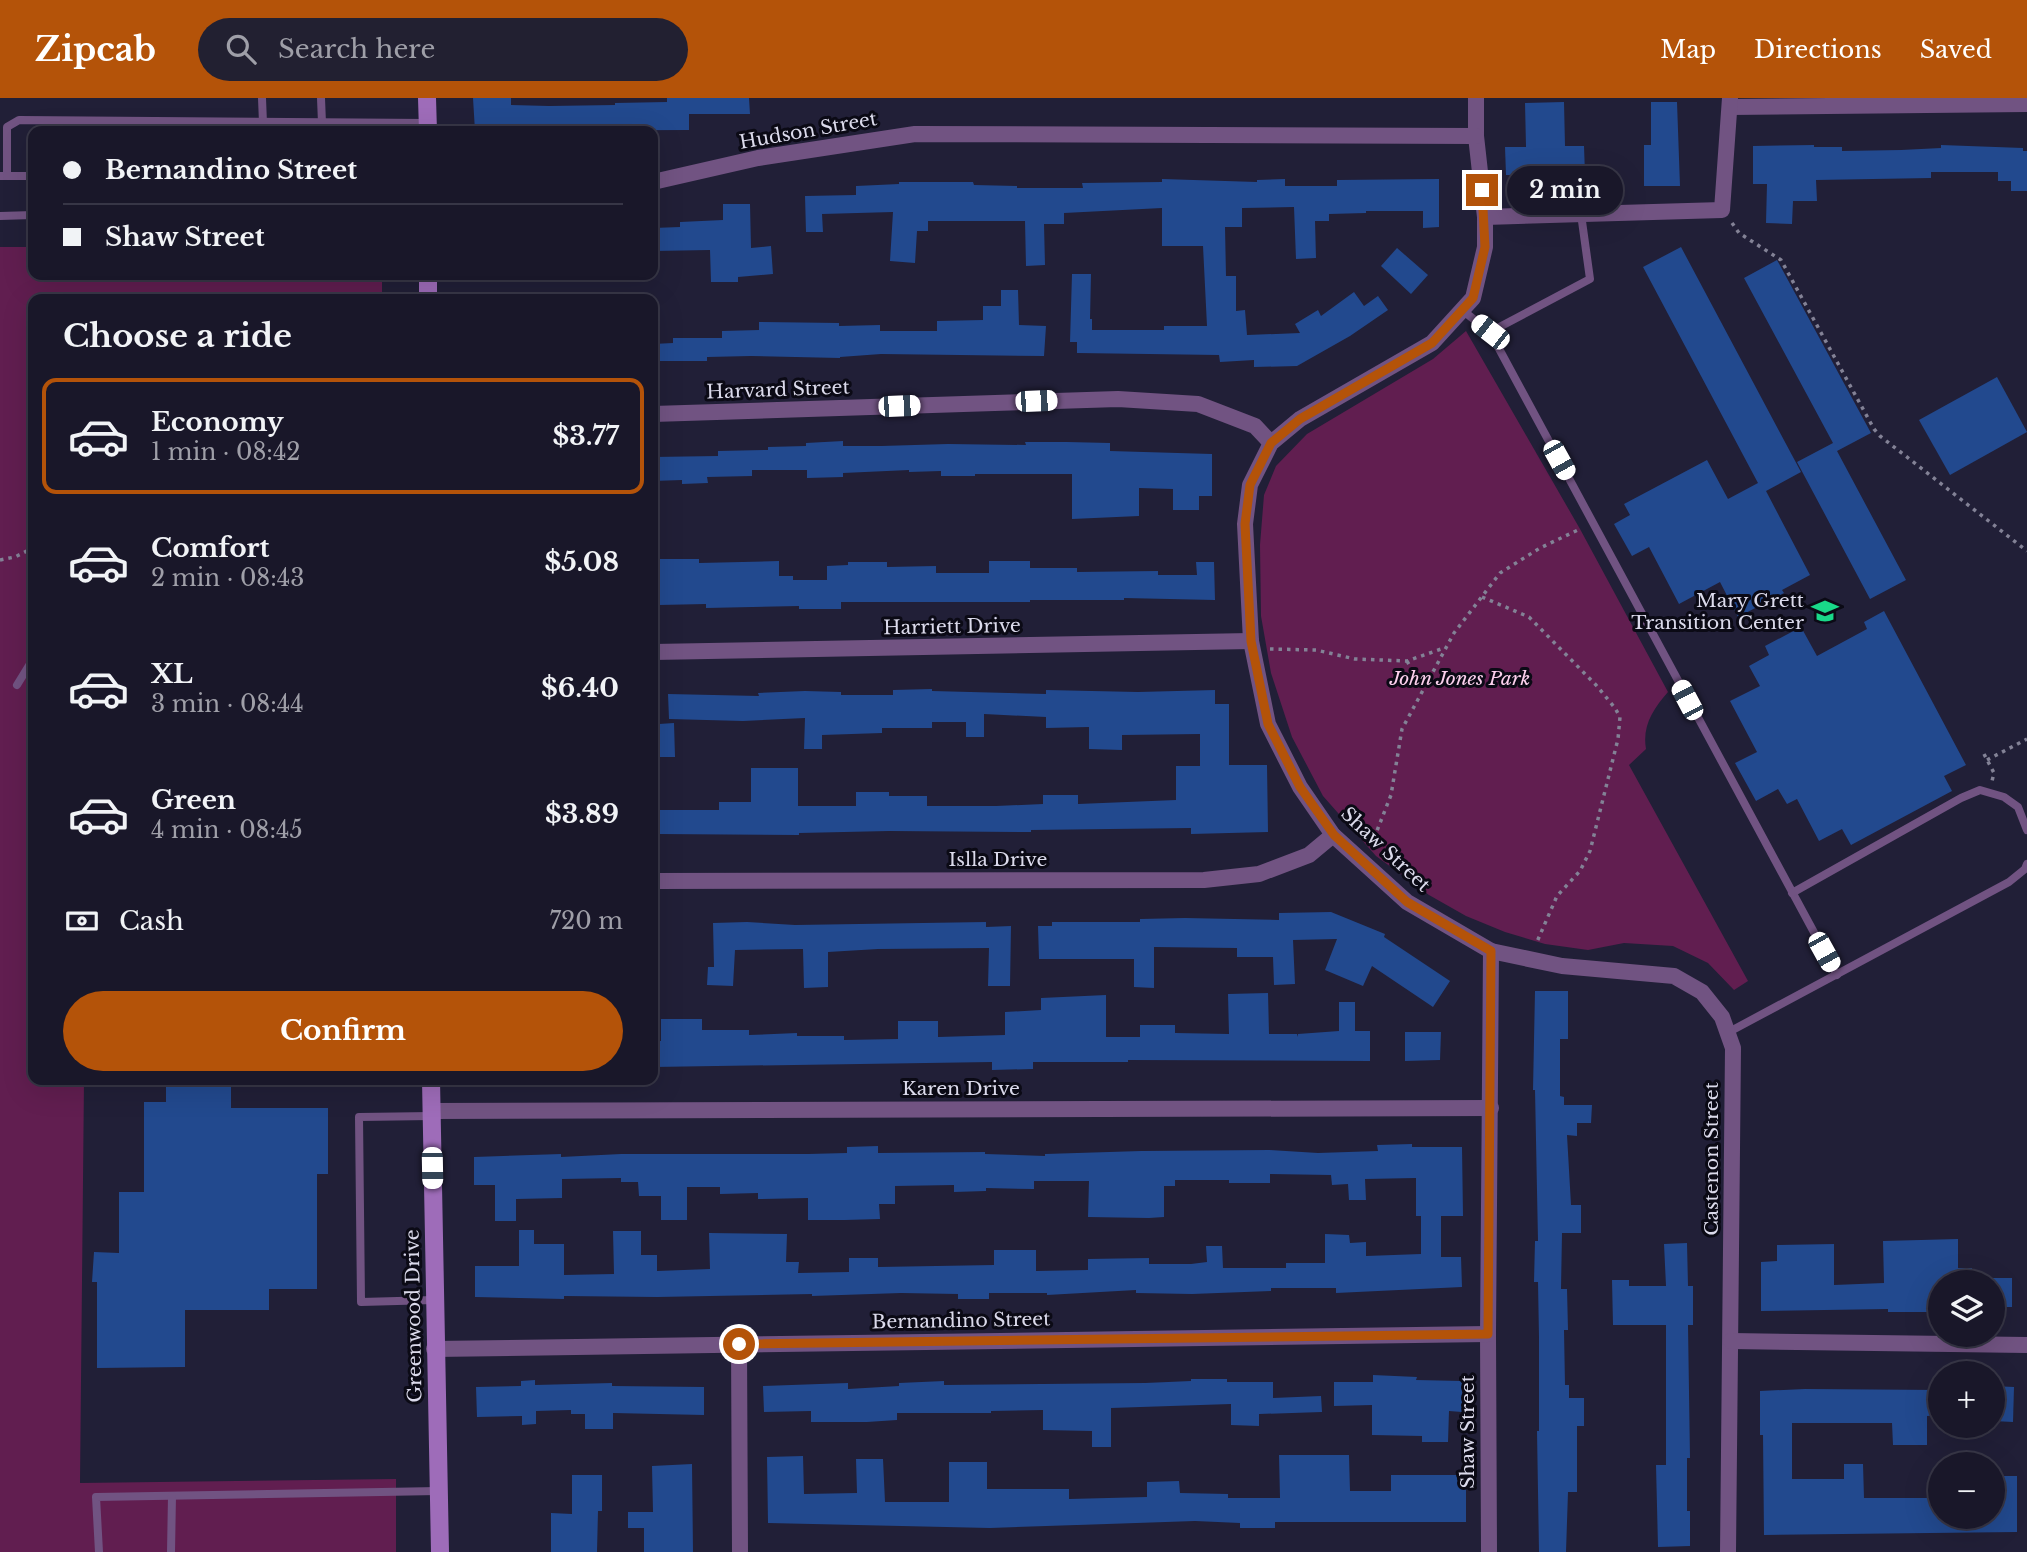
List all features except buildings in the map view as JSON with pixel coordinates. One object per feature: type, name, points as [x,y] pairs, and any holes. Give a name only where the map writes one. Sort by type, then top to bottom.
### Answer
[{"type":"main road","points":[[427,98],[428,126]]},
{"type":"main road","name":"Greenwood Drive","points":[[431,1085],[434,1349],[440,1552]]},
{"type":"street","name":"Shaw Street","points":[[1476,98],[1476,136],[1485,217],[1485,247],[1473,298],[1432,343],[1300,419],[1271,443],[1250,485],[1245,524],[1251,641],[1268,724],[1300,787],[1334,835],[1407,902],[1491,951],[1489,1552]]},
{"type":"street","points":[[1485,217],[1722,210],[1730,102],[2027,104]]},
{"type":"street","name":"Hudson Street","points":[[658,181],[758,158],[915,134],[1476,136]]},
{"type":"street","name":"Harvard Street","points":[[658,414],[1118,399],[1198,404],[1255,426],[1271,443]]},
{"type":"street","name":"Harriett Drive","points":[[658,652],[1251,641]]},
{"type":"street","name":"Islla Drive","points":[[658,881],[1204,880],[1259,874],[1309,855],[1334,835]]},
{"type":"street","name":"Castenon Street","points":[[1491,951],[1562,966],[1674,976],[1702,992],[1722,1017],[1733,1048],[1728,1552]]},
{"type":"street","name":"Karen Drive","points":[[432,1114],[1491,1108]]},
{"type":"street","name":"Bernandino Street","points":[[434,1349],[1488,1334]]},
{"type":"street","points":[[1731,1341],[2027,1345]]},
{"type":"street","points":[[739,1344],[740,1552]]},
{"type":"lane","points":[[262,98],[263,122]]},
{"type":"lane","points":[[321,98],[321,122]]},
{"type":"lane","points":[[28,176],[3,176],[7,127],[19,120],[165,126]]},
{"type":"lane","points":[[253,126],[263,122],[294,126]]},
{"type":"lane","points":[[306,126],[321,122],[349,126]]},
{"type":"lane","points":[[1490,332],[1590,279],[1581,214]]},
{"type":"lane","points":[[0,216],[28,215]]},
{"type":"lane","points":[[1462,310],[1490,332],[1837,975]]},
{"type":"lane","points":[[18,685],[28,668]]},
{"type":"lane","points":[[1793,893],[1961,798],[1980,790],[2004,797],[2018,807],[2027,830]]},
{"type":"lane","points":[[1727,1033],[2009,883],[2027,864]]},
{"type":"lane","points":[[432,1114],[359,1117],[360,1288],[361,1302],[434,1300]]},
{"type":"lane","points":[[99,1552],[96,1497],[438,1490]]},
{"type":"lane","points":[[171,1552],[172,1496]]},
{"type":"path","points":[[1722,210],[1739,233],[1781,261],[1874,429],[2027,551]]},
{"type":"path","points":[[1365,864],[1391,795],[1402,729],[1454,633],[1500,573],[1540,548],[1580,529]]},
{"type":"path","points":[[0,560],[28,550]]},
{"type":"path","points":[[1482,597],[1528,617],[1596,685],[1619,717],[1618,739],[1590,852],[1580,872],[1557,895],[1531,960]]},
{"type":"path","points":[[1255,657],[1266,649],[1316,650],[1355,659],[1407,662],[1446,647]]},
{"type":"path","points":[[1407,662],[1423,689]]},
{"type":"path","points":[[1987,760],[2027,739]]},
{"type":"path","points":[[1984,754],[1994,773],[1987,792]]},
{"type":"green space","points":[[0,247],[28,247],[28,280],[382,280],[382,294],[28,294],[28,1085],[84,1085],[80,1483],[396,1479],[396,1552],[0,1552]]},
{"type":"green space","name":"John Jones Park","points":[[1466,331],[1580,529],[1668,692],[1647,725],[1646,749],[1629,765],[1748,981],[1734,990],[1708,963],[1673,946],[1624,943],[1588,950],[1545,944],[1466,916],[1429,895],[1376,856],[1323,796],[1292,737],[1271,673],[1261,616],[1260,545],[1264,495],[1276,466],[1307,434],[1433,359]]},
{"type":"place","name":"Mary Grett Transition Center","points":[[1825,611]]},
{"type":"route","points":[[739,1344],[1488,1334],[1491,951],[1407,902],[1334,835],[1300,787],[1268,724],[1251,641],[1245,524],[1250,485],[1271,443],[1300,419],[1432,343],[1473,298],[1485,247],[1482,190]]}]
